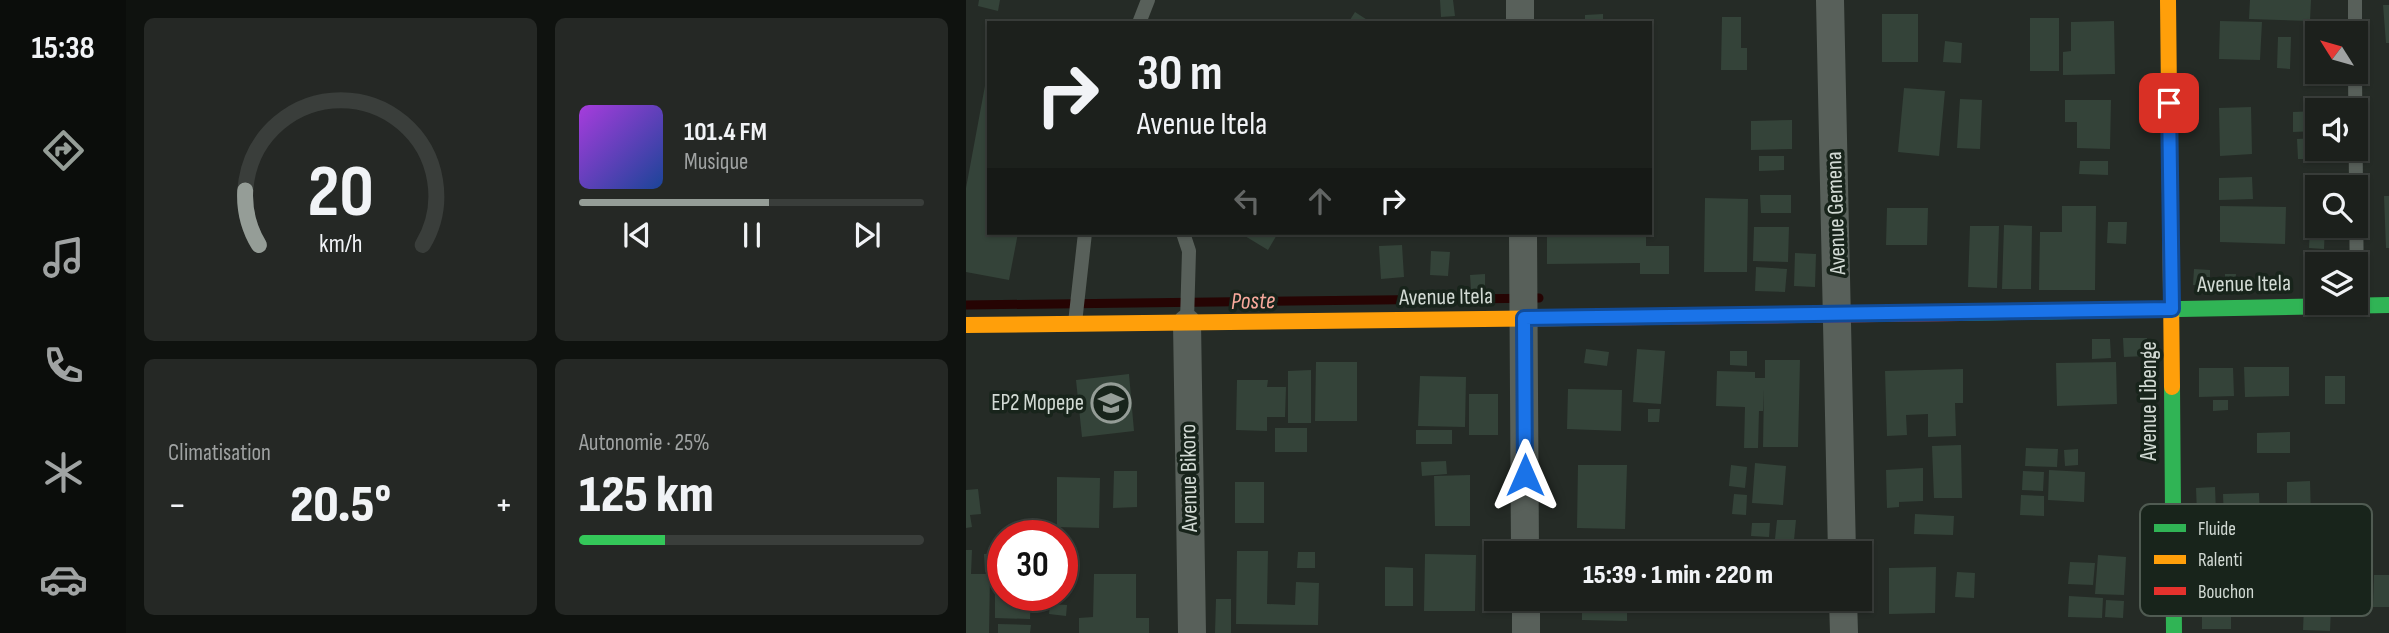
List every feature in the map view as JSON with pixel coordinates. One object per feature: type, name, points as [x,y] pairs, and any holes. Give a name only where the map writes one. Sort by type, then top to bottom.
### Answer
[{"type":"street","points":[[1520,0],[1520,21]]},
{"type":"street","name":"Avenue Gemena","points":[[1830,0],[1842,541]]},
{"type":"street","name":"Avenue Libenge","points":[[2168,0],[2173,504]]},
{"type":"street","points":[[1523,235],[1525,541]]},
{"type":"street","name":"Avenue Itela","points":[[2368,305],[2389,305]]},
{"type":"street","name":"Avenue Itela","points":[[966,325],[1838,315],[2305,306]]},
{"type":"street","name":"Avenue Bikoro","points":[[1187,323],[1192,633]]},
{"type":"street","points":[[1526,611],[1526,633]]},
{"type":"street","points":[[1843,611],[1844,633]]},
{"type":"lane","points":[[1140,21],[1148,0]]},
{"type":"lane","points":[[2355,0],[2355,21]]},
{"type":"lane","points":[[2355,84],[2357,252]]},
{"type":"lane","points":[[1075,324],[1085,235]]},
{"type":"lane","points":[[1184,235],[1189,251],[1187,323]]},
{"type":"building","points":[[979,0],[1000,0],[998,11],[978,6]]},
{"type":"building","points":[[1440,0],[1453,0],[1455,16],[1441,17]]},
{"type":"building","points":[[2250,0],[2311,0],[2310,21],[2249,19]]},
{"type":"building","points":[[2383,5],[2389,5],[2389,43],[2386,43]]},
{"type":"building","points":[[1355,12],[1369,21],[1349,21]]},
{"type":"building","points":[[1603,14],[1603,21],[1585,21],[1585,15]]},
{"type":"building","points":[[1882,14],[1918,14],[1918,62],[1882,62]]},
{"type":"building","points":[[1722,17],[1741,17],[1741,48],[1747,48],[1747,70],[1721,70]]},
{"type":"building","points":[[2030,18],[2059,18],[2059,71],[2030,71]]},
{"type":"building","points":[[2114,21],[2115,74],[2063,75],[2063,52],[2071,51],[2071,22]]},
{"type":"building","points":[[2220,21],[2262,22],[2260,60],[2219,59]]},
{"type":"building","points":[[2278,37],[2291,37],[2290,69],[2277,68]]},
{"type":"building","points":[[1945,41],[1962,43],[1961,63],[1943,62]]},
{"type":"building","points":[[987,75],[987,235],[1018,235],[1009,280],[966,272],[966,188]]},
{"type":"building","points":[[1904,88],[1945,91],[1939,156],[1898,152]]},
{"type":"building","points":[[1960,99],[1982,100],[1980,149],[1957,148]]},
{"type":"building","points":[[2065,100],[2111,100],[2110,149],[2077,148],[2077,122],[2065,122]]},
{"type":"building","points":[[2251,107],[2252,154],[2220,156],[2219,108]]},
{"type":"building","points":[[2293,112],[2305,112],[2305,132],[2293,132]]},
{"type":"building","points":[[1792,120],[1792,149],[1751,150],[1751,121]]},
{"type":"building","points":[[2297,139],[2305,139],[2305,159],[2298,159]]},
{"type":"building","points":[[1759,156],[1784,156],[1784,170],[1759,171]]},
{"type":"building","points":[[2080,161],[2108,161],[2108,175],[2079,174]]},
{"type":"building","points":[[2252,177],[2253,199],[2219,200],[2219,178]]},
{"type":"building","points":[[1760,195],[1791,195],[1791,213],[1761,213]]},
{"type":"building","points":[[2384,196],[2389,196],[2389,248],[2386,248]]},
{"type":"building","points":[[1705,198],[1748,199],[1747,272],[1704,272]]},
{"type":"building","points":[[2062,206],[2096,206],[2095,290],[2039,290],[2040,232],[2062,232]]},
{"type":"building","points":[[2220,206],[2286,207],[2285,244],[2220,242]]},
{"type":"building","points":[[1887,208],[1928,208],[1927,245],[1886,245]]},
{"type":"building","points":[[2108,222],[2127,222],[2126,244],[2107,243]]},
{"type":"building","points":[[2004,225],[2032,226],[2031,289],[2002,289]]},
{"type":"building","points":[[1970,226],[1999,226],[1997,288],[1968,287]]},
{"type":"building","points":[[1754,227],[1789,227],[1788,262],[1753,261]]},
{"type":"building","points":[[1243,235],[1277,235],[1268,250]]},
{"type":"building","points":[[1547,235],[1646,235],[1646,246],[1669,246],[1669,274],[1640,274],[1640,263],[1547,264]]},
{"type":"building","points":[[2309,238],[2324,238],[2324,249],[2309,248]]},
{"type":"building","points":[[1402,245],[1404,277],[1381,279],[1379,246]]},
{"type":"building","points":[[1431,251],[1450,252],[1448,276],[1430,275]]},
{"type":"building","points":[[1795,253],[1816,254],[1815,287],[1794,286]]},
{"type":"building","points":[[1756,267],[1787,269],[1785,292],[1755,291]]},
{"type":"building","points":[[2194,269],[2210,270],[2210,285],[2193,285]]},
{"type":"building","points":[[1485,274],[1485,289],[1471,290],[1470,275]]},
{"type":"building","points":[[2225,274],[2236,274],[2235,285],[2225,285]]},
{"type":"building","points":[[2123,338],[2147,338],[2146,356],[2124,357]]},
{"type":"building","points":[[2092,339],[2110,339],[2111,358],[2092,359]]},
{"type":"building","points":[[1586,349],[1609,352],[1607,366],[1584,363]]},
{"type":"building","points":[[1637,349],[1665,351],[1661,404],[1633,402]]},
{"type":"building","points":[[1730,351],[1747,351],[1747,366],[1730,365]]},
{"type":"building","points":[[1765,360],[1800,360],[1798,447],[1763,447],[1764,389],[1763,411],[1759,411],[1758,448],[1744,448],[1745,407],[1716,406],[1717,371],[1755,372],[1755,378],[1765,378]]},
{"type":"building","points":[[1316,362],[1357,362],[1357,421],[1315,421]]},
{"type":"building","points":[[2116,362],[2117,404],[2057,406],[2056,363]]},
{"type":"building","points":[[2244,367],[2289,367],[2289,396],[2245,397]]},
{"type":"building","points":[[2199,368],[2233,368],[2234,396],[2199,397]]},
{"type":"building","points":[[1963,369],[1963,403],[1955,403],[1956,436],[1928,437],[1928,414],[1906,415],[1907,435],[1887,436],[1885,371]]},
{"type":"building","points":[[1311,370],[1311,423],[1288,423],[1288,371]]},
{"type":"building","points":[[1129,374],[1134,431],[1082,437],[1076,380]]},
{"type":"building","points":[[1420,376],[1466,377],[1465,427],[1418,426]]},
{"type":"building","points":[[2325,376],[2345,376],[2345,404],[2325,404]]},
{"type":"building","points":[[1237,380],[1268,380],[1267,387],[1286,387],[1285,417],[1267,417],[1267,431],[1236,430]]},
{"type":"building","points":[[1568,389],[1622,390],[1621,431],[1567,429]]},
{"type":"building","points":[[1469,394],[1498,394],[1498,435],[1469,435]]},
{"type":"building","points":[[2213,400],[2228,400],[2228,410],[2213,411]]},
{"type":"building","points":[[1648,409],[1660,409],[1659,422],[1648,422]]},
{"type":"building","points":[[1275,428],[1307,428],[1307,452],[1275,452]]},
{"type":"building","points":[[1416,430],[1452,430],[1452,444],[1416,444]]},
{"type":"building","points":[[2290,432],[2290,453],[2257,453],[2257,433]]},
{"type":"building","points":[[1961,445],[1962,498],[1934,498],[1932,446]]},
{"type":"building","points":[[2026,448],[2058,449],[2057,467],[2025,466]]},
{"type":"building","points":[[2078,449],[2078,465],[2065,466],[2064,450]]},
{"type":"building","points":[[1446,461],[1447,474],[1422,476],[1421,462]]},
{"type":"building","points":[[1755,463],[1786,466],[1783,505],[1752,503]]},
{"type":"building","points":[[1578,465],[1627,465],[1625,529],[1577,528]]},
{"type":"building","points":[[1731,465],[1747,467],[1745,488],[1729,486]]},
{"type":"building","points":[[1923,468],[1923,501],[1899,502],[1899,507],[1887,508],[1886,470]]},
{"type":"building","points":[[2049,470],[2085,472],[2084,502],[2048,500]]},
{"type":"building","points":[[1114,471],[1137,471],[1137,507],[1113,508]]},
{"type":"building","points":[[2023,471],[2044,472],[2043,491],[2022,490]]},
{"type":"building","points":[[1470,475],[1470,526],[1435,526],[1434,476]]},
{"type":"building","points":[[1057,477],[1100,478],[1099,528],[1078,528],[1078,520],[1057,520]]},
{"type":"building","points":[[2310,481],[2311,504],[2287,504],[2287,482]]},
{"type":"building","points":[[1235,482],[1264,482],[1264,523],[1235,523]]},
{"type":"building","points":[[2215,487],[2216,504],[2197,504],[2196,488]]},
{"type":"building","points":[[978,489],[981,514],[970,515],[972,527],[966,528],[966,490]]},
{"type":"building","points":[[2259,493],[2259,504],[2223,504],[2223,494]]},
{"type":"building","points":[[1734,494],[1747,495],[1746,515],[1732,514]]},
{"type":"building","points":[[2021,495],[2044,496],[2044,516],[2020,515]]},
{"type":"building","points":[[1915,514],[1954,516],[1953,535],[1914,534]]},
{"type":"building","points":[[1777,520],[1796,520],[1794,540],[1775,539]]},
{"type":"building","points":[[1752,523],[1770,523],[1769,537],[1751,536]]},
{"type":"building","points":[[966,550],[972,550],[971,574],[987,574],[989,633],[966,633]]},
{"type":"building","points":[[1237,551],[1268,551],[1267,604],[1295,605],[1296,582],[1319,583],[1318,625],[1236,624]]},
{"type":"building","points":[[1298,552],[1315,552],[1315,568],[1297,568]]},
{"type":"building","points":[[984,554],[987,554],[987,572]]},
{"type":"building","points":[[1425,554],[1476,555],[1475,611],[1424,611]]},
{"type":"building","points":[[2098,555],[2126,557],[2124,595],[2095,594]]},
{"type":"building","points":[[2070,562],[2095,563],[2093,585],[2068,584]]},
{"type":"building","points":[[1385,567],[1413,568],[1413,606],[1385,606]]},
{"type":"building","points":[[1936,567],[1935,613],[1889,614],[1889,568]]},
{"type":"building","points":[[1957,572],[1975,573],[1974,598],[1955,597]]},
{"type":"building","points":[[1094,574],[1136,574],[1136,618],[1149,618],[1149,633],[1079,633],[1079,618],[1093,617]]},
{"type":"building","points":[[2374,575],[2389,575],[2389,607],[2373,607]]},
{"type":"building","points":[[2069,596],[2103,598],[2102,618],[2068,617]]},
{"type":"building","points":[[1216,599],[1231,599],[1231,633],[1215,633]]},
{"type":"building","points":[[2106,600],[2124,601],[2123,618],[2105,617]]},
{"type":"building","points":[[995,611],[1030,611],[1030,619],[995,618]]},
{"type":"building","points":[[1049,611],[1066,611],[1066,616],[1049,614]]},
{"type":"building","points":[[1582,611],[1627,611],[1627,621],[1582,620]]},
{"type":"building","points":[[2202,616],[2231,616],[2231,629],[2202,629]]},
{"type":"building","points":[[2304,616],[2331,616],[2330,631],[2303,630]]},
{"type":"building","points":[[998,624],[1031,625],[1030,633],[998,633]]},
{"type":"waterway","name":"Poste","points":[[966,305],[1539,298]]},
{"type":"traffic: fast","points":[[1960,313],[2389,305]]},
{"type":"traffic: fast","points":[[2172,387],[2173,504]]},
{"type":"traffic: fast","points":[[2174,616],[2174,633]]},
{"type":"traffic: slow","points":[[2168,0],[2172,387]]},
{"type":"traffic: slow","points":[[966,325],[1571,318]]},
{"type":"traffic: jam","points":[[1571,318],[1960,313]]},
{"type":"place","name":"EP2 Mopepe","points":[[1111,403]]},
{"type":"route","points":[[1525,475],[1524,318],[2172,309],[2169,103]]}]
